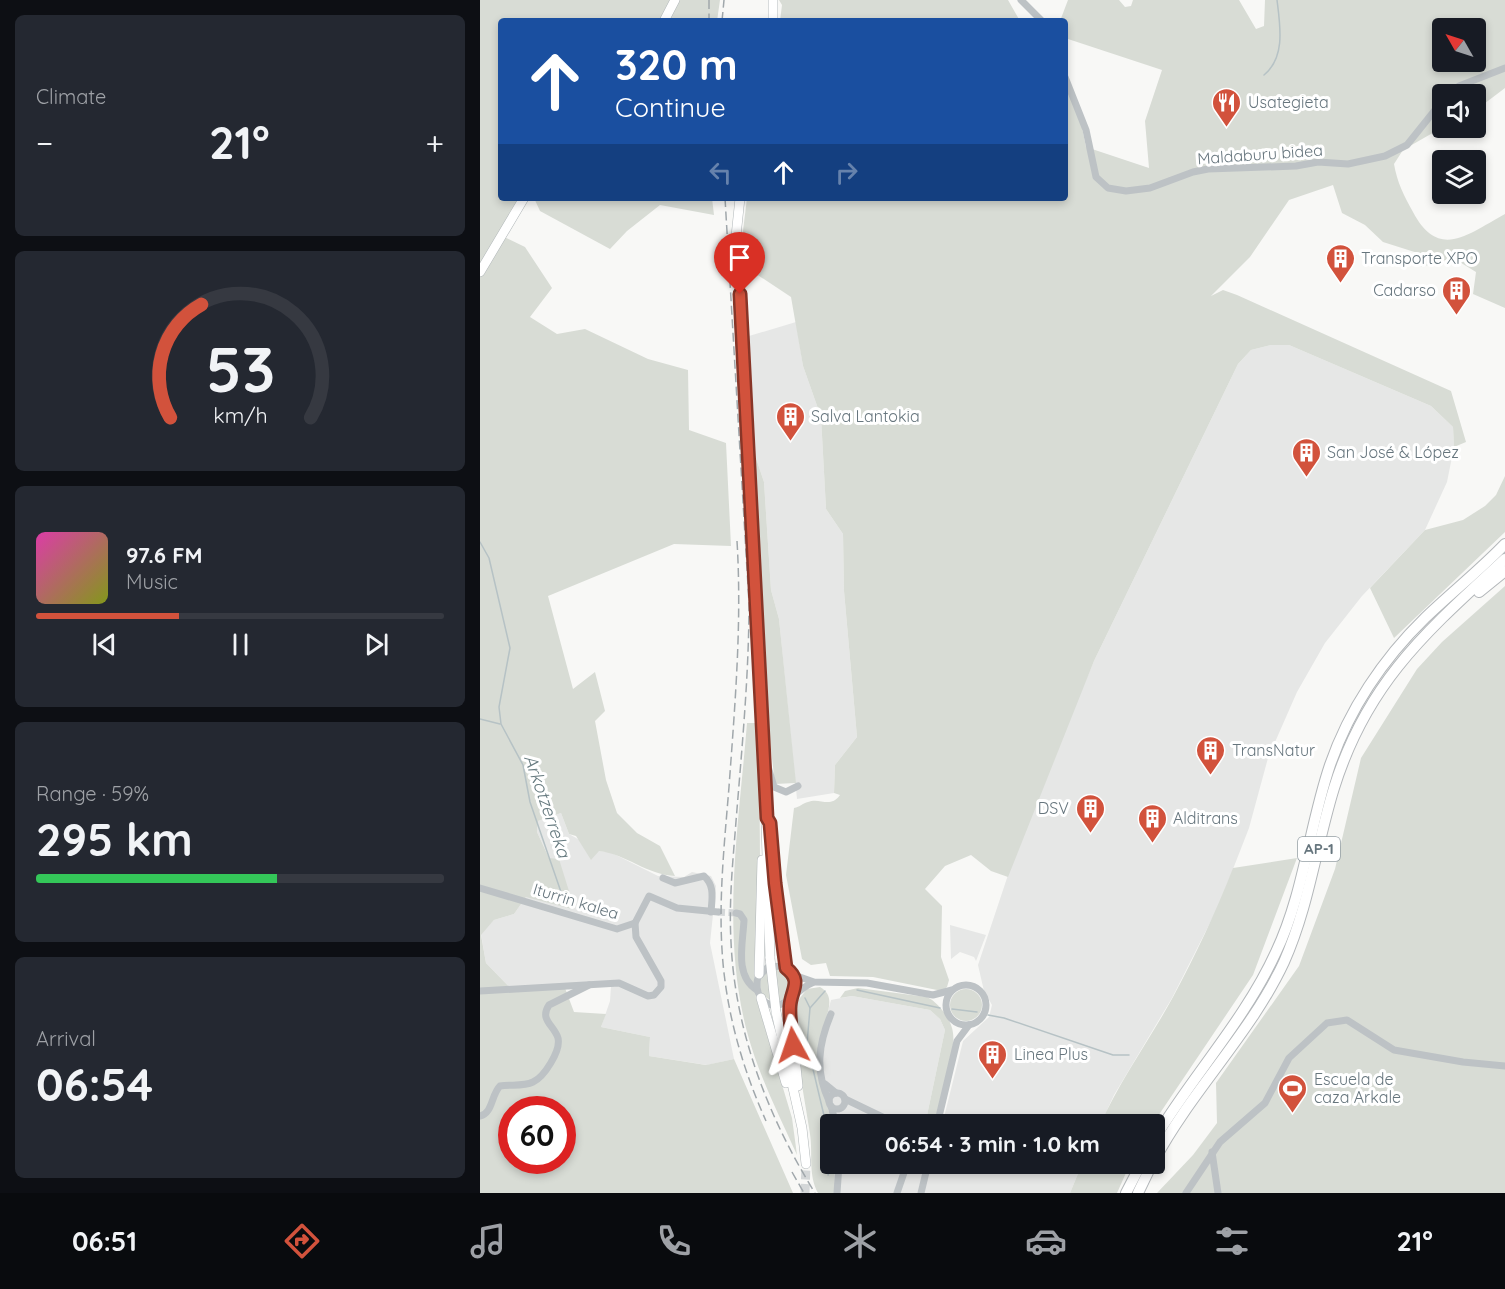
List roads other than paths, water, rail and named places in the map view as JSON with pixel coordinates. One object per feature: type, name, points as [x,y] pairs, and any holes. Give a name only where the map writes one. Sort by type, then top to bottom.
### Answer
[{"type":"highway","name":"AP-1","points":[[1165,1123],[1248,1003],[1277,951],[1293,910],[1330,765],[1358,704],[1377,674],[1414,629],[1505,544]]},
{"type":"highway","name":"AP-1","points":[[1165,1142],[1182,1113],[1273,983],[1303,910],[1345,754],[1368,707],[1418,640],[1505,559]]},
{"type":"highway","points":[[1418,640],[1433,632],[1505,571]]},
{"type":"highway","points":[[1126,1193],[1136,1174]]},
{"type":"highway","points":[[1138,1193],[1147,1174]]},
{"type":"main road","points":[[666,18],[675,0]]},
{"type":"main road","points":[[772,18],[773,0]]},
{"type":"main road","points":[[480,272],[522,201]]},
{"type":"main road","points":[[740,201],[736,236],[765,755],[771,958],[776,1012],[803,1134],[806,1164]]},
{"type":"main road","points":[[759,976],[763,811],[766,801]]},
{"type":"main road","points":[[767,818],[770,823],[786,968]]},
{"type":"main road","points":[[759,994],[798,1128],[803,1134]]},
{"type":"main road","points":[[793,995],[790,1009],[798,1113]]},
{"type":"street","points":[[1021,0],[1039,18]]},
{"type":"street","points":[[1464,84],[1505,68]]},
{"type":"street","name":"Maldaburu bidea","points":[[1068,85],[1086,130],[1096,177],[1108,188],[1126,191],[1144,189],[1193,172],[1296,166],[1318,162],[1348,164],[1385,156],[1407,145],[1432,114]]},
{"type":"street","points":[[765,755],[774,787],[786,792],[798,786]]},
{"type":"street","name":"Iturrin kalea","points":[[480,888],[621,929],[634,923],[649,896],[676,908],[714,912],[712,889],[710,882],[704,876],[675,883],[663,878]]},
{"type":"street","points":[[736,913],[743,918],[743,976],[759,994],[778,1005],[814,982]]},
{"type":"street","points":[[480,991],[619,983],[648,996],[658,992],[661,981],[636,936],[634,923]]},
{"type":"street","points":[[621,929],[636,936]]},
{"type":"street","points":[[743,976],[750,980],[771,966],[786,968],[794,975],[814,982],[867,983],[928,994],[941,994],[968,985],[976,987],[984,995],[984,1014],[979,1020],[969,1025],[957,1041],[940,1114]]},
{"type":"street","points":[[793,995],[794,975]]},
{"type":"street","points":[[759,976],[759,994]]},
{"type":"street","points":[[480,1116],[488,1112],[496,1090],[500,1086],[532,1083],[545,1071],[558,1047],[558,1038],[545,1017],[545,1011],[549,1005],[591,984]]},
{"type":"street","points":[[946,1009],[946,1001],[952,990]]},
{"type":"street","points":[[928,994],[946,1009],[957,1041]]},
{"type":"street","points":[[833,1114],[819,1070],[820,1047],[831,1014],[821,1068],[826,1086],[845,1099],[876,1114]]},
{"type":"street","points":[[951,1019],[969,1025]]},
{"type":"street","points":[[1186,1193],[1212,1152],[1265,1103],[1289,1058],[1317,1030],[1338,1020],[1355,1023],[1394,1050],[1482,1065],[1505,1065]]},
{"type":"street","points":[[820,1047],[829,1029]]},
{"type":"street","points":[[830,1103],[836,1093]]},
{"type":"street","points":[[830,1103],[840,1108],[845,1099]]},
{"type":"street","points":[[1212,1152],[1218,1193]]},
{"type":"street","points":[[837,1193],[838,1174]]},
{"type":"street","points":[[897,1193],[904,1174]]},
{"type":"street","points":[[921,1193],[926,1174]]},
{"type":"waterway","points":[[1264,75],[1271,68],[1279,50],[1277,0]]},
{"type":"waterway","name":"Arkotzerreka","points":[[480,542],[489,558],[510,648],[499,707],[501,724],[523,765],[530,802],[561,892],[569,905]]},
{"type":"waterway","points":[[480,719],[500,724]]},
{"type":"waterway","points":[[857,990],[940,1008]]},
{"type":"waterway","points":[[810,1008],[825,991]]},
{"type":"waterway","name":"Arkotzerreka","points":[[805,998],[810,1008],[807,1044],[824,1114]]},
{"type":"waterway","points":[[952,1009],[977,1012]]},
{"type":"waterway","points":[[988,1015],[1004,1018],[1113,1055],[1129,1055]]},
{"type":"tunnel","points":[[718,912],[736,913]]},
{"type":"tunnel","points":[[805,1193],[806,1164]]},
{"type":"railway","points":[[709,0],[709,18]]},
{"type":"railway","points":[[722,18],[724,0]]},
{"type":"railway","points":[[725,201],[749,603],[746,689],[731,888],[730,928],[734,976],[739,1008],[757,1073],[783,1134],[815,1193]]},
{"type":"railway","points":[[737,541],[739,602],[737,664],[722,880],[722,950],[734,1030],[751,1085],[766,1121]]},
{"type":"railway","points":[[792,1172],[804,1193]]},
{"type":"place","name":"Usategieta","points":[[1227,128]]},
{"type":"place","name":"Transporte XPO","points":[[1340,284]]},
{"type":"place","name":"Cadarso","points":[[1457,316]]},
{"type":"place","name":"Salva Lantokia","points":[[790,442]]},
{"type":"place","name":"San José & López","points":[[1306,478]]},
{"type":"place","name":"TransNatur","points":[[1211,776]]},
{"type":"place","name":"DSV","points":[[1090,834]]},
{"type":"place","name":"Alditrans","points":[[1152,844]]},
{"type":"place","name":"Linea Plus","points":[[993,1080]]},
{"type":"place","name":"Escuela de caza Arkale","points":[[1293,1114]]}]
